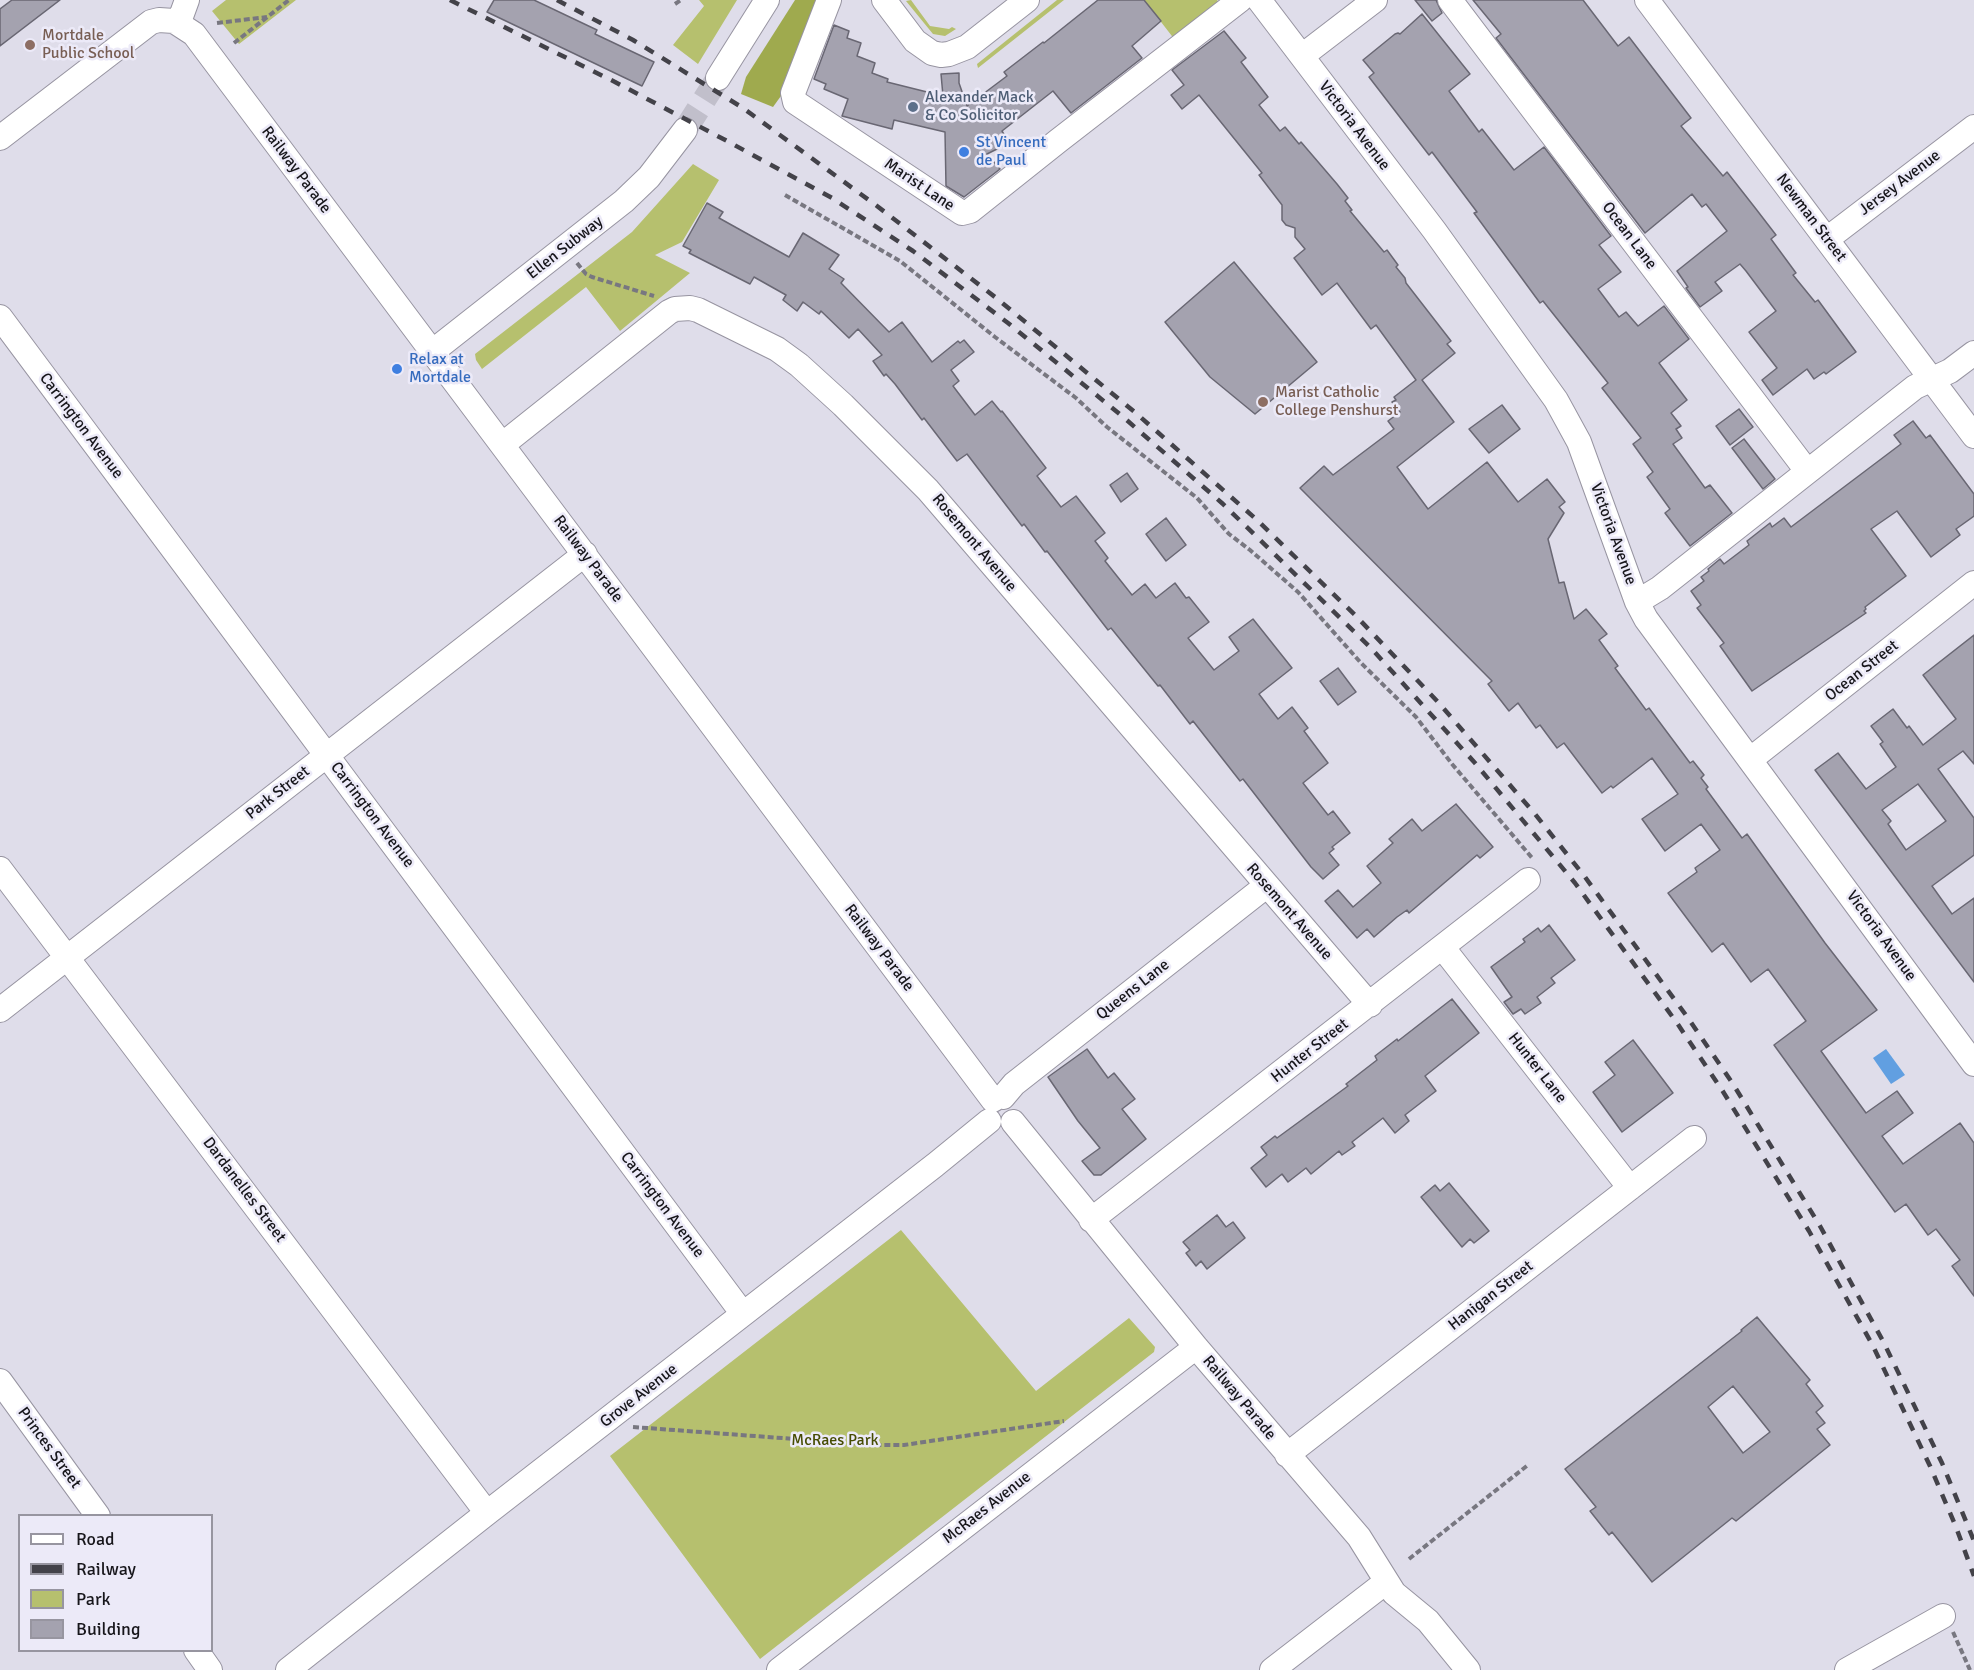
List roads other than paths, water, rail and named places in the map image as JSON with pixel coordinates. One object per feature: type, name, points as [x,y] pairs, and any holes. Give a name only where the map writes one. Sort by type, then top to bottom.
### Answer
[{"type":"street","points":[[0,138],[143,26],[159,20],[179,22],[187,0]]},
{"type":"street","points":[[718,78],[767,0]]},
{"type":"street","name":"Marist Lane","points":[[829,0],[793,93],[795,102],[962,213],[970,212],[1240,0]]},
{"type":"street","points":[[884,0],[915,41],[932,53],[941,55],[967,47],[1027,0]]},
{"type":"street","name":"Victoria Avenue","points":[[1259,0],[1434,230],[1556,400],[1579,442],[1637,602],[1652,627],[1974,1064]]},
{"type":"street","points":[[1302,56],[1375,0]]},
{"type":"street","name":"Ocean Lane","points":[[1450,0],[1807,471]]},
{"type":"street","name":"Newman Street","points":[[1647,0],[1974,436]]},
{"type":"street","name":"Railway Parade","points":[[179,22],[199,39],[995,1106],[1012,1101],[1016,1109],[1013,1122],[1091,1220],[1287,1455],[1359,1537],[1394,1593],[1428,1621],[1468,1670]]},
{"type":"street","name":"Jersey Avenue","points":[[1827,239],[1974,126]]},
{"type":"street","name":"Ellen Subway","points":[[432,352],[624,201],[649,177],[685,130]]},
{"type":"street","name":"Rosemont Avenue","points":[[502,445],[675,309],[698,310],[777,349],[799,365],[843,405],[928,490],[1370,1005]]},
{"type":"street","name":"Carrington Avenue","points":[[0,317],[744,1314]]},
{"type":"street","points":[[1637,602],[1660,588],[1916,387],[1950,371],[1974,353]]},
{"type":"street","name":"Park Street","points":[[0,1010],[585,554]]},
{"type":"street","name":"Ocean Street","points":[[1750,759],[1974,583]]},
{"type":"street","name":"Dardanelles Street","points":[[0,869],[487,1513]]},
{"type":"street","name":"Hunter Street","points":[[1091,1220],[1443,948],[1531,870]]},
{"type":"street","name":"Queens Lane","points":[[995,1106],[1014,1084],[1266,886]]},
{"type":"street","name":"Hunter Lane","points":[[1443,948],[1630,1188]]},
{"type":"street","name":"Grove Avenue","points":[[288,1670],[935,1165],[995,1106]]},
{"type":"street","name":"Hanigan Street","points":[[1287,1455],[1694,1138]]},
{"type":"street","name":"McRaes Avenue","points":[[779,1670],[1196,1347]]},
{"type":"street","name":"Princes Street","points":[[0,1381],[97,1514]]},
{"type":"street","points":[[1272,1670],[1386,1582]]},
{"type":"street","points":[[1847,1670],[1943,1616]]},
{"type":"street","points":[[197,1652],[210,1670]]},
{"type":"water","points":[[1886,1049],[1905,1075],[1891,1084],[1873,1058]]},
{"type":"tunnel","points":[[685,130],[718,78]]},
{"type":"railway","points":[[450,0],[727,141],[832,198],[913,251],[1008,323],[1122,416],[1223,504],[1370,647],[1475,763],[1575,883],[1677,1023],[1722,1090],[1809,1231],[1873,1346],[1930,1466],[1974,1576]]},
{"type":"railway","points":[[557,0],[633,40],[743,108],[877,206],[995,297],[1137,414],[1256,519],[1356,616],[1438,702],[1535,814],[1585,877],[1733,1084],[1820,1226],[1884,1343],[1942,1463],[1974,1541]]},
{"type":"place","name":"Mortdale Public School","points":[[30,45]]},
{"type":"place","name":"Alexander Mack & Co Solicitor","points":[[913,107]]},
{"type":"place","name":"St Vincent de Paul","points":[[964,152]]},
{"type":"place","name":"Relax at Mortdale","points":[[397,369]]},
{"type":"place","name":"Marist Catholic College Penshurst","points":[[1263,402]]},
{"type":"park label","name":"McRaes Park","points":[[835,1441]]}]
